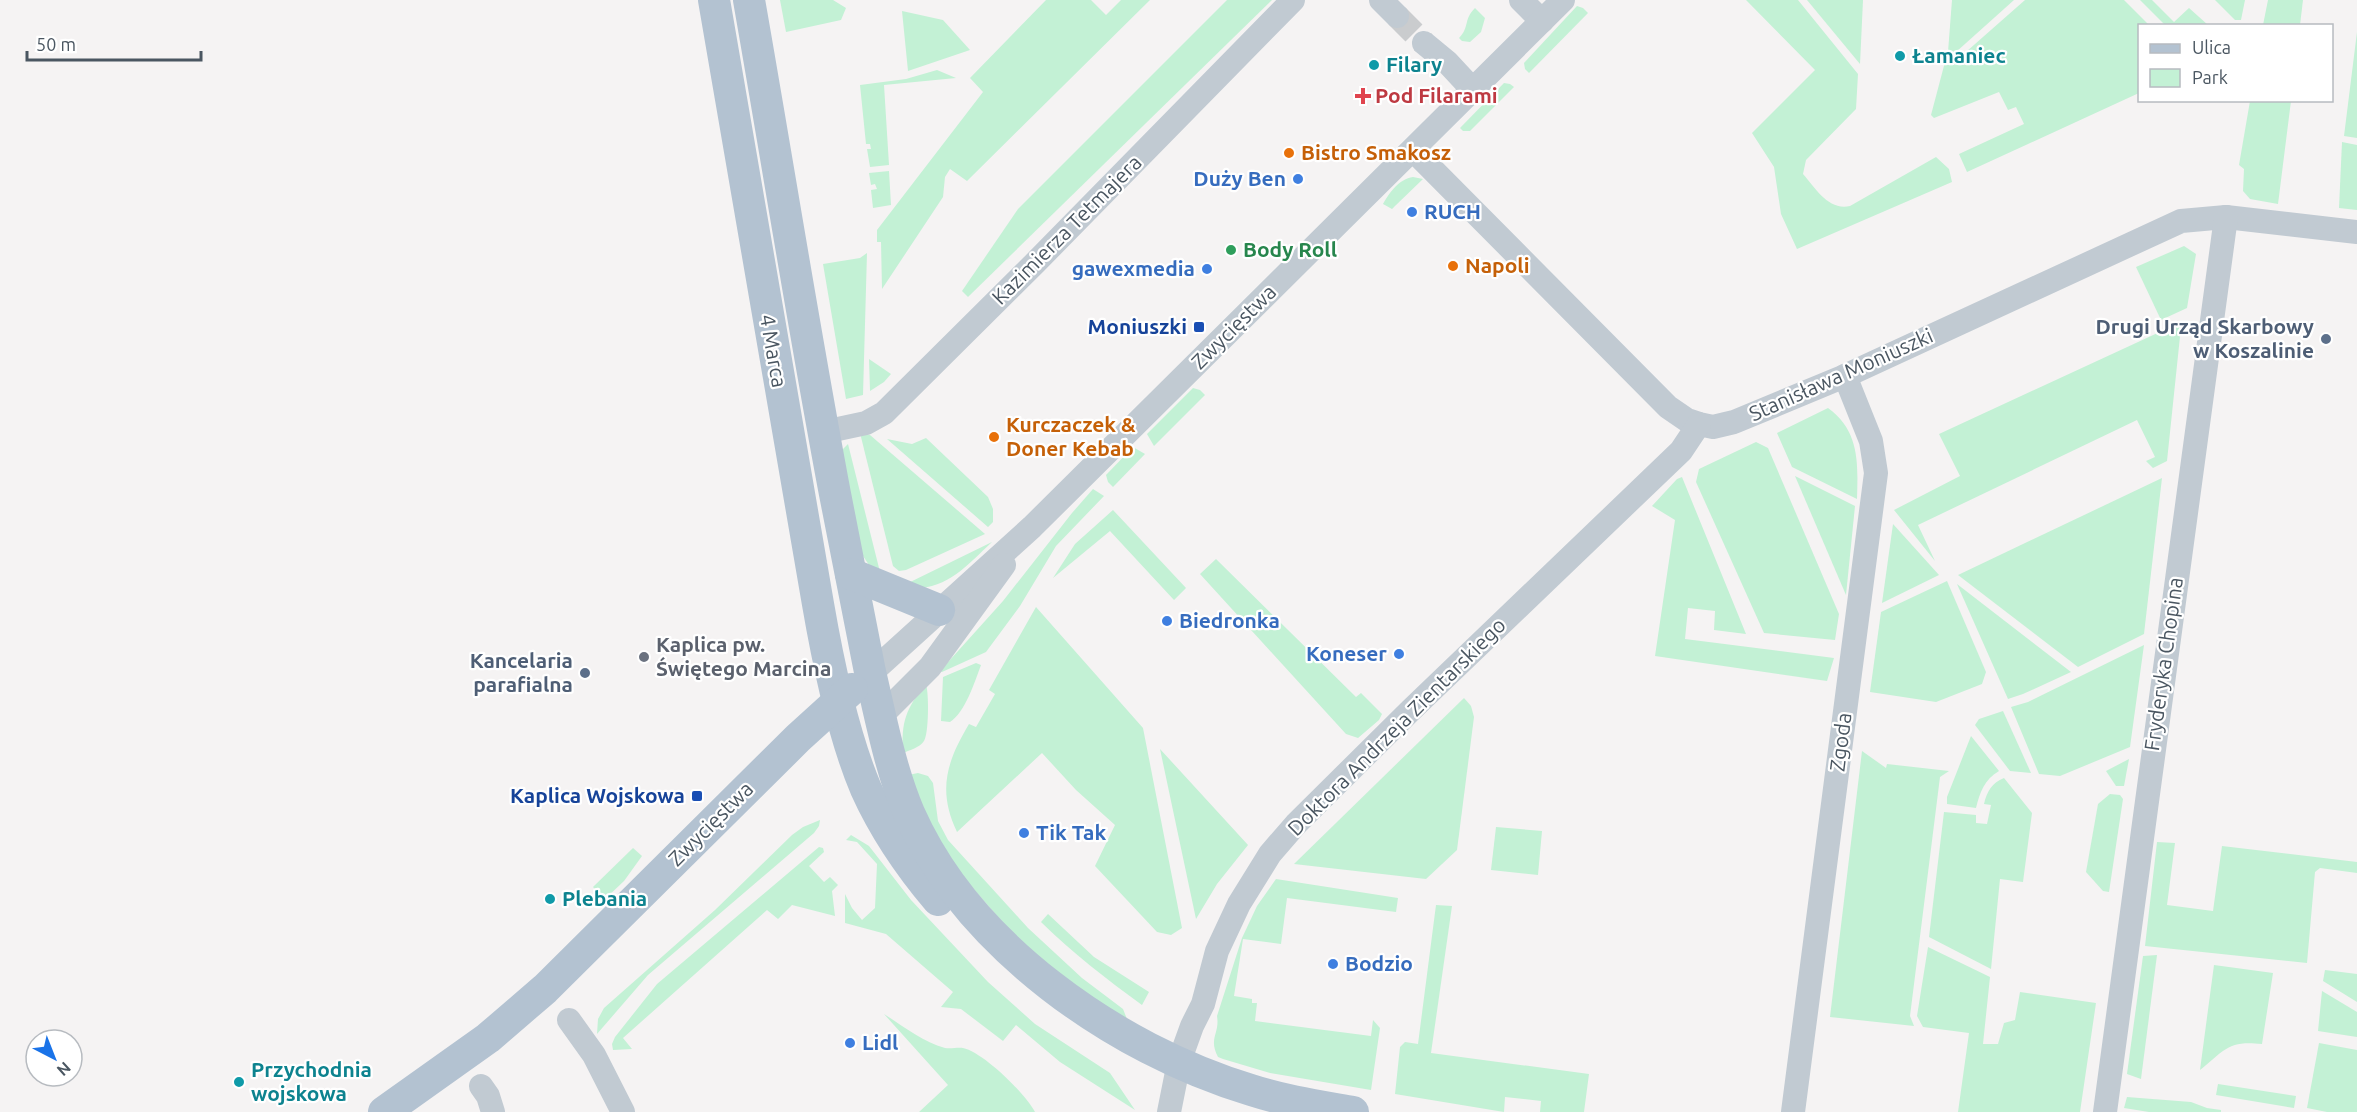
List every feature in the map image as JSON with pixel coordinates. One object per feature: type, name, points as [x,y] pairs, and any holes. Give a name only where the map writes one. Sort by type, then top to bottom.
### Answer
[{"type":"main road","name":"4 Marca","points":[[714,0],[818,604],[838,700],[867,791],[891,834],[918,874],[958,921],[1023,983],[1079,1027],[1140,1064],[1178,1072]]},
{"type":"main road","name":"4 Marca","points":[[749,0],[851,574],[880,717],[909,813],[932,857],[965,902],[1008,946],[1065,996],[1178,1072]]},
{"type":"main road","points":[[851,574],[939,610]]},
{"type":"main road","name":"Zwycięstwa","points":[[384,1112],[471,1051],[545,989],[798,738],[871,673]]},
{"type":"main road","name":"Zwycięstwa","points":[[851,744],[880,717]]},
{"type":"main road","points":[[1178,1072],[1238,1100],[1293,1102],[1353,1112]]},
{"type":"street","name":"Kazimierza Tetmajera","points":[[824,432],[866,423],[884,413],[1293,0]]},
{"type":"street","points":[[1521,0],[1542,21]]},
{"type":"street","name":"Zwycięstwa","points":[[871,673],[1032,527],[1563,0]]},
{"type":"street","points":[[1424,43],[1447,62],[1473,90]]},
{"type":"street","name":"Stanisława Moniuszki","points":[[1413,150],[1668,407],[1687,420],[1713,427],[1734,422],[1845,376],[2167,226],[2196,218],[2226,217],[2357,232]]},
{"type":"street","name":"Fryderyka Chopina","points":[[2105,1112],[2226,217]]},
{"type":"street","name":"Zgoda","points":[[1792,1112],[1876,473],[1870,441],[1845,376]]},
{"type":"street","name":"Doktora Andrzeja Zientarskiego","points":[[1169,1112],[1178,1072],[1192,1026],[1203,1004],[1217,951],[1239,904],[1270,854],[1296,824],[1411,710],[1681,451],[1700,424]]},
{"type":"street","name":"Zwycięstwa","points":[[880,717],[930,667],[1032,527]]},
{"type":"street","points":[[568,1020],[594,1055],[623,1112]]},
{"type":"street","points":[[481,1086],[488,1096],[493,1112]]},
{"type":"green space","points":[[780,0],[833,0],[846,8],[841,20],[786,32]]},
{"type":"green space","points":[[1046,0],[1091,0],[1106,15],[1121,0],[1150,0],[967,181],[950,169],[945,177],[943,197],[882,289],[881,242],[877,242],[877,230],[983,92],[970,78]]},
{"type":"green space","points":[[1227,0],[1272,0],[968,297],[962,291],[1018,209]]},
{"type":"green space","points":[[1746,0],[1798,0],[1858,74],[1856,109],[1806,160],[1803,174],[1824,198],[1842,207],[1850,206],[1936,157],[1949,169],[1952,182],[1797,249],[1781,214],[1774,167],[1752,133],[1815,70]]},
{"type":"green space","points":[[1807,0],[1863,0],[1860,64]]},
{"type":"green space","points":[[1952,0],[2014,0],[1956,52],[1948,52]]},
{"type":"green space","points":[[2025,0],[2124,0],[2148,24],[2138,24],[2138,93],[1967,172],[1959,154],[2024,124],[2016,107],[2008,110],[1999,92],[1934,118],[1931,115],[1945,62],[1958,59]]},
{"type":"green space","points":[[2140,0],[2152,0],[2174,22],[2189,8],[2207,24],[2164,24]]},
{"type":"green space","points":[[2215,0],[2245,0],[2241,20],[2235,20]]},
{"type":"green space","points":[[2268,0],[2303,0],[2300,24],[2263,24]]},
{"type":"green space","points":[[1577,6],[1588,13],[1529,73],[1524,63]]},
{"type":"green space","points":[[1475,8],[1485,18],[1481,32],[1470,42],[1462,41],[1459,38]]},
{"type":"green space","points":[[902,11],[943,20],[970,50],[908,71]]},
{"type":"green space","points":[[2357,32],[2357,138],[2344,136]]},
{"type":"green space","points":[[937,70],[956,78],[884,85],[889,165],[870,167],[867,149],[871,149],[870,144],[866,144],[860,85],[906,79]]},
{"type":"green space","points":[[1504,83],[1514,87],[1470,131],[1463,131],[1460,128]]},
{"type":"green space","points":[[2250,102],[2291,102],[2278,204],[2250,199],[2243,191],[2244,169],[2239,165]]},
{"type":"green space","points":[[2342,142],[2357,145],[2357,210],[2339,208]]},
{"type":"green space","points":[[889,171],[891,205],[873,208],[871,190],[877,189],[875,184],[871,185],[869,173]]},
{"type":"green space","points":[[1413,177],[1423,179],[1392,209],[1383,204],[1399,183]]},
{"type":"green space","points":[[2184,246],[2196,254],[2187,308],[2161,320],[2136,267]]},
{"type":"green space","points":[[867,253],[863,395],[846,399],[823,264],[860,258]]},
{"type":"green space","points":[[2177,324],[2181,327],[2167,461],[2153,468],[2146,461],[2155,457],[2137,420],[1918,525],[1935,561],[1894,510],[1960,476],[1939,434]]},
{"type":"green space","points":[[869,359],[891,374],[884,382],[870,391]]},
{"type":"green space","points":[[1193,388],[1205,395],[1154,446],[1147,434]]},
{"type":"green space","points":[[1828,408],[1846,427],[1852,438],[1857,461],[1857,499],[1792,467],[1777,433]]},
{"type":"green space","points":[[860,433],[870,435],[985,534],[906,570],[899,571],[893,566]]},
{"type":"green space","points":[[926,438],[988,497],[993,509],[993,522],[988,527],[887,439],[912,444]]},
{"type":"green space","points":[[1756,442],[1768,448],[1839,614],[1835,640],[1764,633],[1696,482],[1699,469]]},
{"type":"green space","points":[[848,444],[881,576],[869,565],[861,553],[840,459],[843,449]]},
{"type":"green space","points":[[1133,447],[1145,454],[1113,487],[1106,475]]},
{"type":"green space","points":[[1795,476],[1855,506],[1846,595]]},
{"type":"green space","points":[[1682,477],[1746,634],[1714,630],[1715,611],[1688,608],[1685,639],[1834,658],[1827,681],[1655,656],[1675,520],[1652,506],[1677,479]]},
{"type":"green space","points":[[2162,478],[2144,634],[2078,667],[1958,575]]},
{"type":"green space","points":[[1093,489],[1104,496],[1056,546],[1020,606],[986,652],[940,671],[1003,601]]},
{"type":"green space","points":[[1113,510],[1186,588],[1174,600],[1110,531],[1053,578],[1075,544]]},
{"type":"green space","points":[[1893,524],[1939,575],[1882,603]]},
{"type":"green space","points":[[992,542],[962,570],[941,583],[929,587],[900,587]]},
{"type":"green space","points":[[1216,559],[1356,697],[1361,693],[1382,714],[1379,720],[1358,738],[1346,734],[1200,574]]},
{"type":"green space","points":[[1947,581],[1986,672],[1982,684],[1936,702],[1870,692],[1881,612]]},
{"type":"green space","points":[[1957,584],[2071,672],[2008,699]]},
{"type":"green space","points":[[1036,607],[1143,728],[1182,928],[1171,935],[1157,932],[1095,866],[1115,825],[1076,790],[1042,753],[957,832],[947,803],[946,789],[950,763],[969,724],[976,727],[995,694],[989,690]]},
{"type":"green space","points":[[2144,645],[2130,747],[2060,776],[2039,774],[2011,707],[2028,702]]},
{"type":"green space","points":[[976,663],[981,665],[965,704],[950,722],[941,721],[943,677]]},
{"type":"green space","points":[[926,684],[928,713],[926,737],[920,745],[903,753],[906,716]]},
{"type":"green space","points":[[1464,698],[1471,706],[1474,717],[1457,850],[1426,879],[1294,864]]},
{"type":"green space","points":[[2003,711],[2031,773],[2010,771],[1975,725],[1979,719]]},
{"type":"green space","points":[[1971,736],[1999,771],[1983,787],[1976,808],[1947,804],[1947,797]]},
{"type":"green space","points":[[1160,749],[1248,845],[1217,884],[1196,919]]},
{"type":"green space","points":[[1862,751],[1886,768],[1887,764],[1949,771],[1940,777],[1910,1016],[1914,1026],[1830,1017]]},
{"type":"green space","points":[[2129,759],[2124,786],[2116,786],[2106,771]]},
{"type":"green space","points":[[918,773],[928,776],[933,783],[938,821],[948,840],[1028,928],[1082,978],[1123,1009],[1127,1019],[1125,1027],[1025,948],[945,856],[908,775]]},
{"type":"green space","points":[[2004,778],[2032,813],[2023,882],[2000,879],[1991,969],[1929,937],[1944,812],[1976,815],[1976,823],[1987,824],[1991,805],[1984,804],[1987,795],[1993,785]]},
{"type":"green space","points":[[2110,794],[2120,795],[2123,799],[2109,892],[2103,891],[2086,872],[2098,804]]},
{"type":"green space","points":[[820,820],[814,833],[648,975],[597,1034],[598,1019],[604,1008],[715,910],[792,835],[803,827]]},
{"type":"green space","points":[[1496,827],[1542,831],[1538,875],[1491,870]]},
{"type":"green space","points":[[851,835],[869,846],[911,900],[988,982],[1035,1024],[1110,1073],[1135,1110],[1060,1062],[1016,1025],[1003,1041],[961,1009],[941,1007],[953,992],[886,934],[845,923],[845,894],[852,908],[862,920],[875,908],[877,864],[857,842],[846,840]]},
{"type":"green space","points":[[2157,842],[2175,843],[2167,905],[2213,911],[2222,846],[2357,862],[2357,873],[2320,868],[2315,872],[2307,963],[2145,946]]},
{"type":"green space","points":[[819,847],[823,848],[824,852],[809,866],[824,882],[830,877],[838,885],[832,891],[835,916],[792,905],[778,919],[767,910],[623,1038],[632,1049],[613,1050],[612,1044],[615,1037],[657,984]]},
{"type":"green space","points":[[633,848],[642,856],[624,881],[604,900],[593,887]]},
{"type":"green space","points":[[1276,879],[1398,898],[1396,912],[1287,898],[1281,944],[1243,939],[1234,996],[1252,999],[1252,1003],[1257,1003],[1255,1021],[1371,1036],[1373,1020],[1380,1028],[1371,1090],[1270,1073],[1218,1057],[1215,1051],[1217,1016],[1242,938],[1257,906]]},
{"type":"green space","points":[[1436,905],[1452,906],[1431,1053],[1589,1074],[1584,1112],[1540,1112],[1541,1101],[1505,1097],[1504,1112],[1395,1094],[1400,1047],[1405,1042],[1418,1044]]},
{"type":"green space","points":[[1048,914],[1094,957],[1149,992],[1142,1005],[1090,965],[1041,922]]},
{"type":"green space","points":[[1928,947],[1990,977],[1983,1044],[1998,1044],[2004,1023],[2015,1020],[2020,992],[2096,1003],[2080,1112],[1958,1112],[1969,1033],[1923,1027],[1917,1016]]},
{"type":"green space","points":[[2157,955],[2141,1079],[2127,1074],[2143,956]]},
{"type":"green space","points":[[2214,965],[2273,973],[2262,1044],[2234,1045],[2200,1070]]},
{"type":"green space","points":[[2325,970],[2357,974],[2357,1002],[2323,981]]},
{"type":"green space","points":[[2322,991],[2357,1012],[2357,1037],[2318,1031]]},
{"type":"green space","points":[[884,1014],[929,1042],[945,1048],[963,1048],[981,1057],[1014,1085],[1035,1112],[919,1112],[948,1085]]},
{"type":"green space","points":[[2319,1043],[2357,1050],[2357,1112],[2327,1112],[2307,1108]]},
{"type":"green space","points":[[2218,1084],[2296,1096],[2294,1108],[2216,1095]]},
{"type":"green space","points":[[2127,1097],[2191,1102],[2221,1110],[2221,1112],[2149,1112],[2124,1108]]},
{"type":"tunnel","points":[[1397,16],[1424,43]]},
{"type":"place","name":"Łamaniec","points":[[1900,56]]},
{"type":"place","name":"Filary","points":[[1374,65]]},
{"type":"place","name":"Pod Filarami","points":[[1363,96]]},
{"type":"place","name":"Bistro Smakosz","points":[[1289,153]]},
{"type":"place","name":"Duży Ben","points":[[1298,179]]},
{"type":"place","name":"RUCH","points":[[1412,212]]},
{"type":"place","name":"Body Roll","points":[[1231,250]]},
{"type":"place","name":"Napoli","points":[[1453,266]]},
{"type":"place","name":"gawexmedia","points":[[1207,269]]},
{"type":"place","name":"Moniuszki","points":[[1199,327]]},
{"type":"place","name":"Drugi Urząd Skarbowy w Koszalinie","points":[[2326,339]]},
{"type":"place","name":"Kurczaczek & Doner Kebab","points":[[994,437]]},
{"type":"place","name":"Biedronka","points":[[1167,621]]},
{"type":"place","name":"Koneser","points":[[1399,654]]},
{"type":"place","name":"Kaplica pw. Świętego Marcina","points":[[644,657]]},
{"type":"place","name":"Kancelaria parafialna","points":[[585,673]]},
{"type":"place","name":"Kaplica Wojskowa","points":[[697,796]]},
{"type":"place","name":"Tik Tak","points":[[1024,833]]},
{"type":"place","name":"Plebania","points":[[550,899]]},
{"type":"place","name":"Bodzio","points":[[1333,964]]},
{"type":"place","name":"Lidl","points":[[850,1043]]},
{"type":"place","name":"Przychodnia wojskowa","points":[[239,1082]]}]
